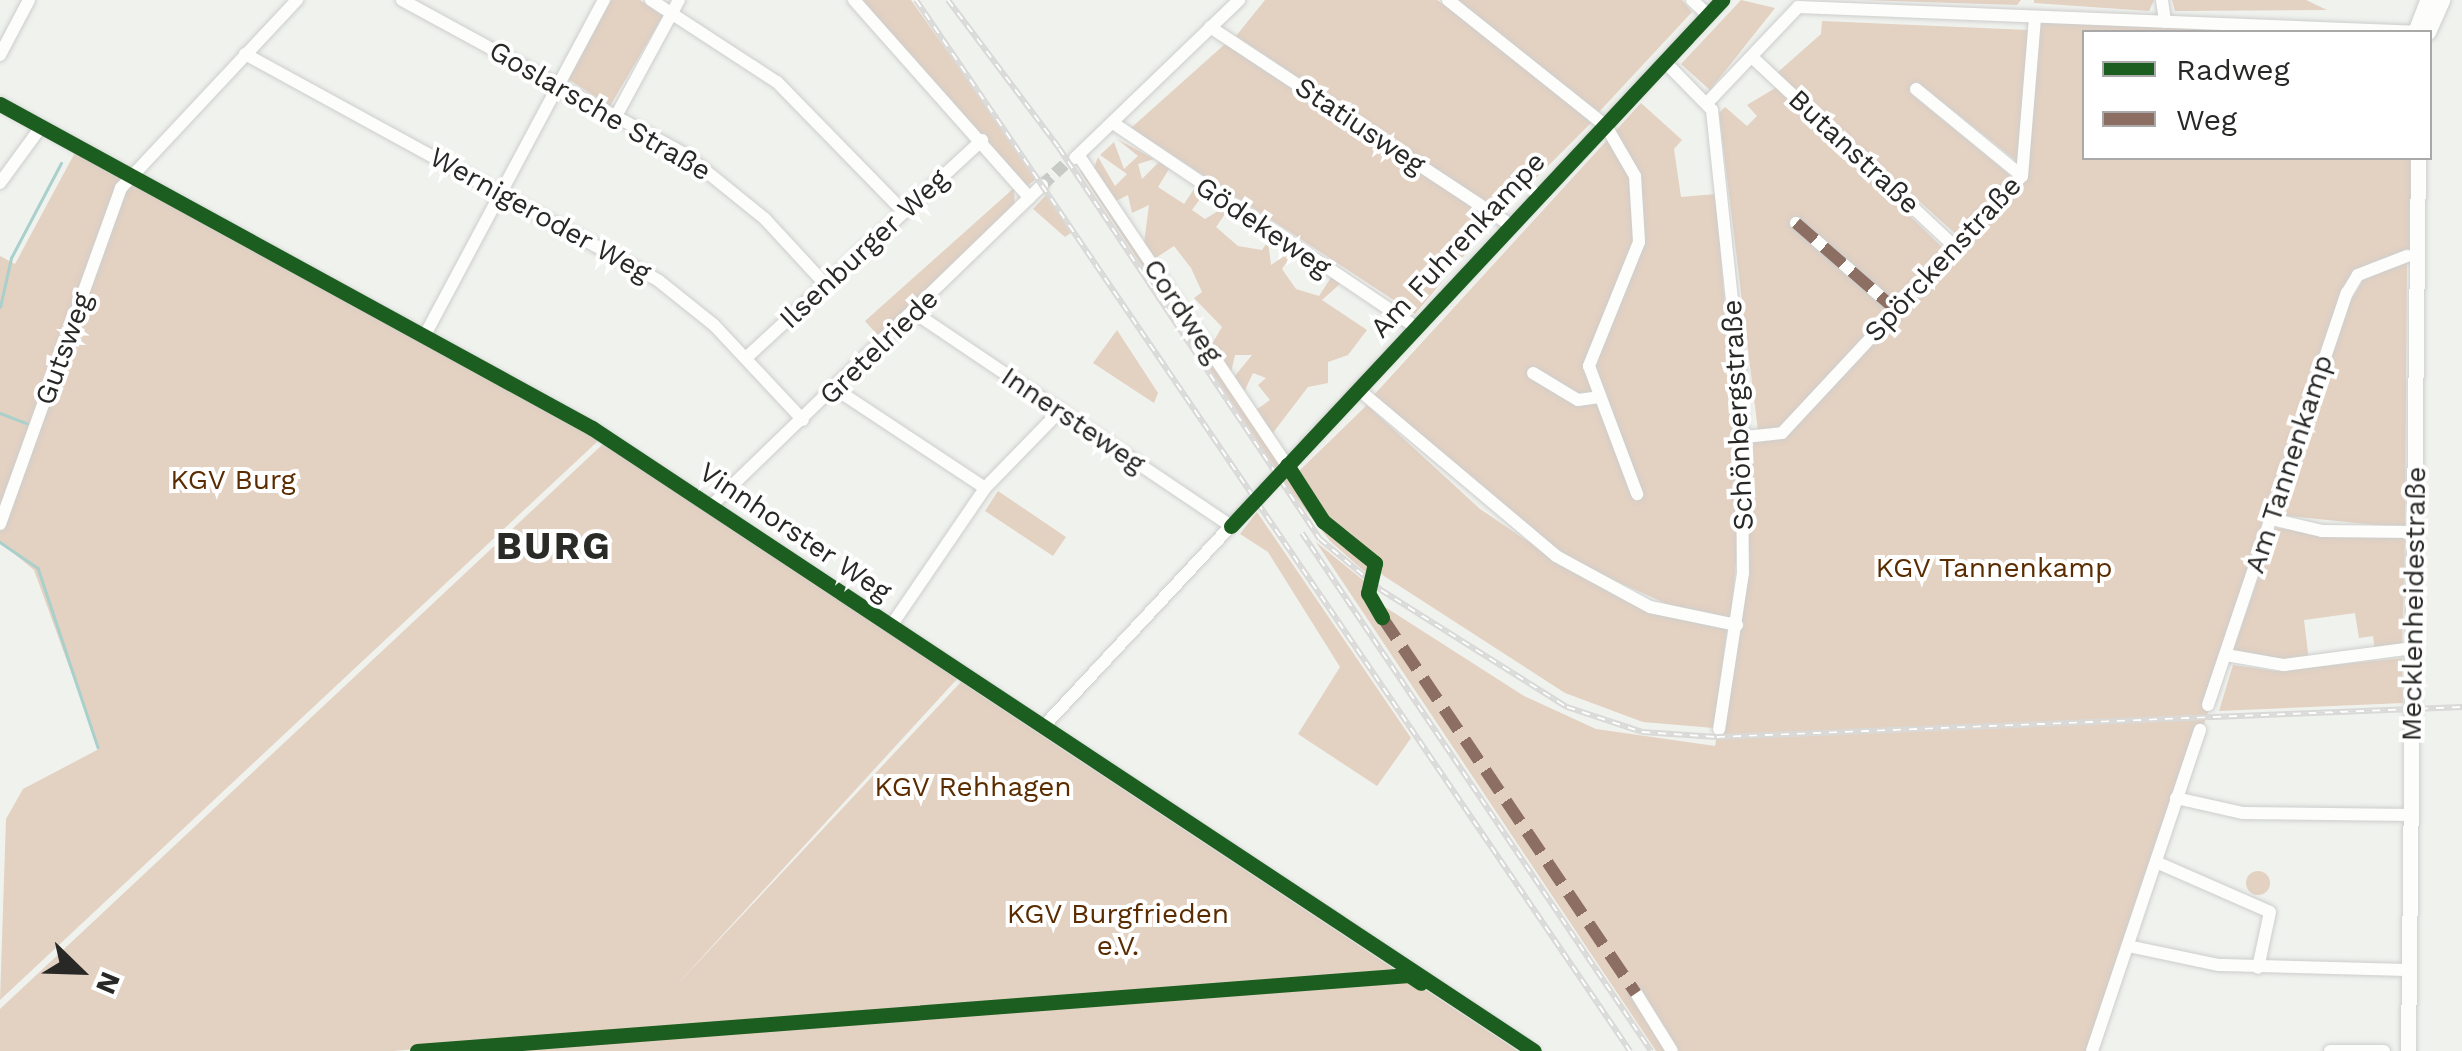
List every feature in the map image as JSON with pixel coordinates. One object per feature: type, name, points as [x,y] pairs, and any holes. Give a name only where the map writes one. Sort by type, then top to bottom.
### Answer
[{"type":"main road","points":[[2420,30],[2427,0]]},
{"type":"main road","points":[[2421,30],[2442,0]]},
{"type":"main road","name":"Mecklenheidestraße","points":[[2408,1051],[2418,160]]},
{"type":"street","points":[[0,54],[30,0]]},
{"type":"street","points":[[130,175],[297,0]]},
{"type":"street","name":"Goslarsche Straße","points":[[402,0],[616,116],[725,184],[825,284]]},
{"type":"street","points":[[426,336],[604,0]]},
{"type":"street","points":[[650,0],[676,6],[777,82],[904,212]]},
{"type":"street","points":[[854,0],[1029,197]]},
{"type":"street","points":[[1114,123],[1239,0]]},
{"type":"street","points":[[1448,0],[1606,126],[1644,209],[1589,366],[1637,494]]},
{"type":"street","points":[[1692,0],[1708,14]]},
{"type":"street","name":"Am Fuhrenkampe","points":[[1044,726],[1722,0]]},
{"type":"street","name":"Spörckenstraße","points":[[1744,437],[1782,433],[2022,176],[2032,18],[2028,0]]},
{"type":"street","points":[[2162,0],[2165,22]]},
{"type":"street","points":[[1665,62],[1708,102],[1752,57],[1794,4],[2032,18],[2369,30]]},
{"type":"street","points":[[616,116],[676,6]]},
{"type":"street","name":"Statiusweg","points":[[1210,27],[1510,226]]},
{"type":"street","name":"Wernigeroder Weg","points":[[244,54],[659,282],[747,358],[802,420]]},
{"type":"street","name":"Butanstraße","points":[[1752,57],[1956,246]]},
{"type":"street","points":[[1916,88],[2022,176]]},
{"type":"street","name":"Schönbergstraße","points":[[1708,102],[1744,437],[1737,625],[1719,729]]},
{"type":"street","name":"Vinnhorster Weg","points":[[0,104],[426,336],[711,506],[1534,1051]]},
{"type":"street","name":"Cordweg","points":[[1114,123],[1075,158],[1287,465]]},
{"type":"street","name":"Gödekeweg","points":[[1114,123],[1415,327]]},
{"type":"street","points":[[0,183],[41,127]]},
{"type":"street","name":"Ilsenburger Weg","points":[[747,358],[982,140]]},
{"type":"street","name":"Gutsweg","points":[[0,524],[130,175]]},
{"type":"street","name":"Gretelriede","points":[[711,506],[915,313],[1042,185]]},
{"type":"street","points":[[1796,223],[1896,310]]},
{"type":"street","name":"Am Tannenkamp","points":[[2208,705],[2347,293],[2358,275],[2407,256]]},
{"type":"street","name":"Innersteweg","points":[[915,313],[1231,526]]},
{"type":"street","points":[[1533,373],[1578,400],[1600,398]]},
{"type":"street","points":[[1358,388],[1456,480],[1572,566],[1650,607],[1737,625]]},
{"type":"street","points":[[840,392],[985,488]]},
{"type":"street","points":[[891,626],[985,488],[1060,411]]},
{"type":"street","points":[[2271,519],[2322,531],[2414,532]]},
{"type":"street","points":[[2226,655],[2284,665],[2413,648]]},
{"type":"street","points":[[2092,1051],[2200,730]]},
{"type":"street","points":[[2176,798],[2243,813],[2412,816]]},
{"type":"street","points":[[2156,862],[2270,912],[2258,968]]},
{"type":"street","points":[[2128,946],[2258,968],[2410,970]]},
{"type":"street","points":[[1636,993],[1672,1051]]},
{"type":"street","points":[[2330,1051],[2384,1051]]},
{"type":"green space","points":[[611,0],[640,0],[663,16],[610,106],[568,79]]},
{"type":"green space","points":[[858,0],[911,0],[1037,178],[1027,186],[1014,178]]},
{"type":"green space","points":[[1265,0],[1437,0],[1527,62],[1591,123],[1501,213],[1236,36]]},
{"type":"green space","points":[[1454,0],[1682,0],[1692,12],[1599,112]]},
{"type":"green space","points":[[1741,0],[1775,8],[1710,90],[1681,64]]},
{"type":"green space","points":[[1860,0],[2021,0],[2017,5]]},
{"type":"green space","points":[[2034,0],[2154,0],[2149,11],[2034,3]]},
{"type":"green space","points":[[2172,0],[2306,0],[2327,10],[2175,11]]},
{"type":"green space","name":"KGV Tannenkamp","points":[[2035,18],[2323,30],[2082,30],[2082,160],[2418,160],[2417,256],[2358,275],[2092,1051],[1656,1051],[1316,542],[1374,589],[1371,598],[1524,696],[1596,729],[1715,746],[1737,625],[1745,437],[1777,436],[2028,166]]},
{"type":"green space","points":[[1822,21],[2029,30],[2019,163],[1917,82],[1909,92],[2010,175],[1959,237],[1777,73],[1821,34]]},
{"type":"green space","points":[[1225,44],[1493,221],[1415,314],[1131,128]]},
{"type":"green space","points":[[1777,87],[1946,251],[1779,430],[1758,431],[1719,113],[1725,107],[1747,126],[1757,116],[1747,105]]},
{"type":"green space","points":[[1641,103],[1682,140],[1674,149],[1681,197],[1716,194],[1741,507],[1731,618],[1687,613],[1582,566],[1501,512],[1373,396]]},
{"type":"green space","points":[[1117,139],[1154,159],[1138,164],[1142,179],[1159,162],[1169,169],[1158,187],[1184,204],[1196,186],[1205,192],[1192,210],[1205,219],[1226,206],[1244,218],[1242,225],[1225,214],[1216,227],[1238,246],[1262,250],[1268,241],[1271,265],[1283,257],[1280,242],[1294,251],[1282,269],[1296,289],[1319,296],[1332,276],[1341,283],[1322,300],[1367,330],[1348,355],[1328,362],[1328,383],[1308,387],[1272,434],[1256,410],[1270,400],[1258,385],[1266,378],[1253,373],[1244,392],[1234,377],[1252,355],[1235,355],[1231,372],[1212,344],[1222,327],[1194,298],[1202,292],[1191,268],[1174,246],[1154,259],[1144,243],[1149,205],[1132,213],[1128,195],[1116,201],[1094,168],[1098,157],[1115,186],[1127,174],[1100,155],[1114,142],[1124,169],[1138,156]]},
{"type":"green space","name":"KGV Burg","points":[[78,147],[599,440],[0,1000],[6,819],[23,789],[99,749],[34,570],[0,542],[0,256],[15,264]]},
{"type":"green space","points":[[1086,166],[1320,524],[1378,568],[1375,581],[1330,541],[1278,475],[1080,171]]},
{"type":"green space","points":[[1014,188],[1015,210],[881,339],[865,321]]},
{"type":"green space","points":[[1047,194],[1072,232],[1065,237],[1033,209]]},
{"type":"green space","points":[[2407,261],[2405,528],[2279,515],[2350,302],[2363,280]]},
{"type":"green space","points":[[1117,330],[1158,393],[1154,403],[1093,363]]},
{"type":"green space","points":[[1367,405],[1480,509],[1576,574],[1644,611],[1727,629],[1714,728],[1643,722],[1565,693],[1384,576],[1332,528],[1298,472]]},
{"type":"green space","points":[[603,444],[957,679],[671,991],[961,682],[1518,1051],[468,1051],[804,1025],[839,1014],[393,1051],[0,1051],[0,1009]]},
{"type":"green space","points":[[998,491],[1066,537],[1053,556],[985,511]]},
{"type":"green space","points":[[1257,512],[1411,738],[1377,786],[1298,734],[1340,667],[1268,552],[1240,534]]},
{"type":"green space","points":[[2275,528],[2405,538],[2402,647],[2375,651],[2373,636],[2359,638],[2355,613],[2304,620],[2309,661],[2262,663],[2233,651]]},
{"type":"green space","points":[[2402,658],[2403,703],[2219,711],[2233,665],[2275,671]]},
{"type":"green space","points":[[2258,871],[2270,883],[2258,895],[2246,883]]},
{"type":"waterway","points":[[0,307],[11,258],[61,163]]},
{"type":"waterway","points":[[0,413],[28,424]]},
{"type":"waterway","points":[[0,542],[38,568],[98,747]]},
{"type":"tunnel","points":[[1042,185],[1071,159]]},
{"type":"railway","points":[[916,0],[1630,1051]]},
{"type":"railway","points":[[948,0],[1059,148],[1320,539],[1381,590],[1567,707],[1642,732],[1717,737],[2462,707]]},
{"type":"railway","points":[[1302,533],[1651,1051]]},
{"type":"marked path","points":[[1796,223],[1896,310]]},
{"type":"marked path","points":[[1382,617],[1636,993]]},
{"type":"cycle path","points":[[1231,526],[1722,0]]},
{"type":"cycle path","points":[[0,104],[592,428],[1534,1051]]},
{"type":"cycle path","points":[[1287,465],[1323,521],[1375,563],[1368,593],[1382,617]]},
{"type":"cycle path","points":[[417,1051],[1409,975],[1421,983]]},
{"type":"district","name":"BURG","points":[[554,547]]},
{"type":"park label","name":"KGV Rehhagen","points":[[973,787]]},
{"type":"park label","name":"KGV Burgfrieden e.V.","points":[[1118,930]]}]
